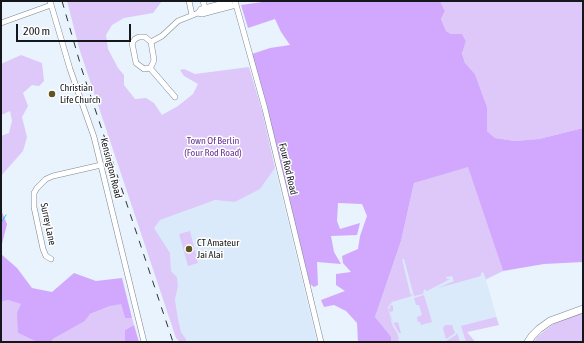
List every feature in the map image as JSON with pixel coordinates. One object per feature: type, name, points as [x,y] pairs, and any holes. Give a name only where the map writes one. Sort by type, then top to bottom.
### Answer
[{"type":"main road","points":[[528,342],[539,329],[550,321],[583,309]]},
{"type":"street","points":[[188,1],[195,14]]},
{"type":"street","points":[[202,1],[205,8]]},
{"type":"street","points":[[151,42],[162,36],[178,21],[195,14],[201,9],[231,1]]},
{"type":"street","points":[[1,23],[51,3]]},
{"type":"street","name":"Kensington Road","points":[[51,3],[70,69],[94,137],[144,342]]},
{"type":"street","points":[[195,14],[202,14],[235,3]]},
{"type":"street","name":"Four Rod Road","points":[[235,3],[265,109],[321,342]]},
{"type":"street","points":[[150,68],[144,69],[136,63],[132,43],[139,37],[145,37],[151,42]]},
{"type":"street","points":[[150,68],[154,60],[151,50],[151,42]]},
{"type":"street","points":[[150,68],[175,97]]},
{"type":"street","name":"Surrey Lane","points":[[51,259],[46,256],[43,249],[34,207],[34,193],[46,179],[53,176],[101,165]]},
{"type":"shaded area","points":[[269,1],[440,1],[445,11],[441,19],[446,31],[451,34],[462,34],[466,41],[462,53],[465,63],[475,74],[487,107],[487,131],[495,138],[515,141],[539,139],[583,128],[583,262],[544,264],[503,271],[468,167],[414,183],[401,241],[375,317],[391,337],[391,342],[358,342],[357,323],[346,311],[334,305],[324,307],[321,300],[345,291],[336,285],[336,274],[351,272],[343,263],[342,256],[358,249],[360,236],[367,216],[362,204],[338,203],[337,221],[340,229],[360,223],[357,235],[331,236],[334,252],[341,264],[317,262],[318,285],[314,287],[310,284],[252,54],[270,48],[290,45],[281,32],[275,19],[248,28],[241,5]]},
{"type":"shaded area","points":[[468,166],[503,271],[486,280],[499,325],[467,332],[476,342],[391,342],[390,337],[375,317],[390,275]]},
{"type":"shaded area","points":[[275,168],[317,342],[186,342],[186,339],[181,332],[175,300],[178,286],[177,277],[171,272],[170,253],[153,228],[160,220],[215,200],[235,202],[260,189]]},
{"type":"shaded area","points":[[1,210],[7,224],[1,248]]},
{"type":"shaded area","points":[[1,254],[17,268],[32,288],[52,292],[74,273],[96,281],[122,278],[132,318],[125,318],[121,304],[110,306],[90,314],[85,321],[53,339],[51,342],[37,342],[18,333],[17,313],[21,304],[8,300],[1,302]]},
{"type":"shaded area","points":[[134,325],[139,342],[125,342],[125,330]]},
{"type":"green space","name":"Town Of Berlin (Four Rod Road)","points":[[67,1],[162,1],[153,13],[124,18],[112,25],[106,35],[108,49],[118,68],[124,75],[124,85],[135,99],[146,98],[154,103],[162,115],[178,106],[193,94],[198,84],[184,76],[180,70],[184,69],[195,74],[249,67],[262,111],[275,168],[260,189],[235,202],[215,200],[160,220],[154,228],[170,253],[171,271],[177,277],[178,286],[175,300],[181,332],[186,339],[186,342],[180,342],[176,338],[80,51]]},
{"type":"green space","points":[[440,1],[583,1],[583,128],[539,139],[515,141],[495,138],[487,131],[487,107],[475,74],[465,63],[462,52],[466,41],[462,34],[451,34],[446,31],[441,19],[445,11]]},
{"type":"green space","points":[[21,55],[42,63],[44,81],[39,86],[32,85],[23,93],[28,106],[22,117],[27,137],[23,151],[1,176],[1,136],[9,133],[12,121],[10,111],[1,115],[1,64]]},
{"type":"green space","points":[[468,166],[503,271],[486,279],[483,272],[481,273],[481,276],[438,288],[454,281],[452,276],[446,277],[447,279],[450,279],[427,291],[424,289],[423,294],[414,296],[404,259],[402,259],[410,295],[411,293],[412,296],[392,302],[388,307],[392,324],[398,335],[399,342],[391,342],[390,337],[375,317],[401,241],[414,183]]},
{"type":"green space","name":"CT Amateur Jai Alai","points":[[190,231],[198,263],[188,266],[179,234]]},
{"type":"green space","points":[[424,295],[432,322],[421,325],[420,322],[418,322],[417,317],[422,315],[419,305],[416,305],[414,298]]},
{"type":"green space","points":[[8,300],[22,304],[18,333],[37,342],[1,342],[1,302]]},
{"type":"green space","points":[[121,303],[125,318],[132,318],[134,325],[125,330],[126,342],[51,342],[53,339],[85,321],[90,314]]},
{"type":"green space","points":[[391,305],[393,306],[393,311],[390,312],[393,322],[389,309]]},
{"type":"green space","points":[[583,313],[583,342],[534,342],[537,337],[557,321]]},
{"type":"green space","points":[[496,317],[499,325],[467,332],[475,342],[466,342],[461,326]]},
{"type":"green space","points":[[398,322],[401,333],[399,333],[393,323]]},
{"type":"green space","points":[[445,325],[452,325],[455,333],[446,339],[443,328]]},
{"type":"green space","points":[[457,333],[460,342],[446,342],[456,335]]},
{"type":"waterway","points":[[1,223],[6,215]]},
{"type":"railway","points":[[62,1],[82,70],[173,342]]},
{"type":"place","name":"Christian Life Church","points":[[52,94]]},
{"type":"place","name":"CT Amateur Jai Alai","points":[[189,249]]}]
